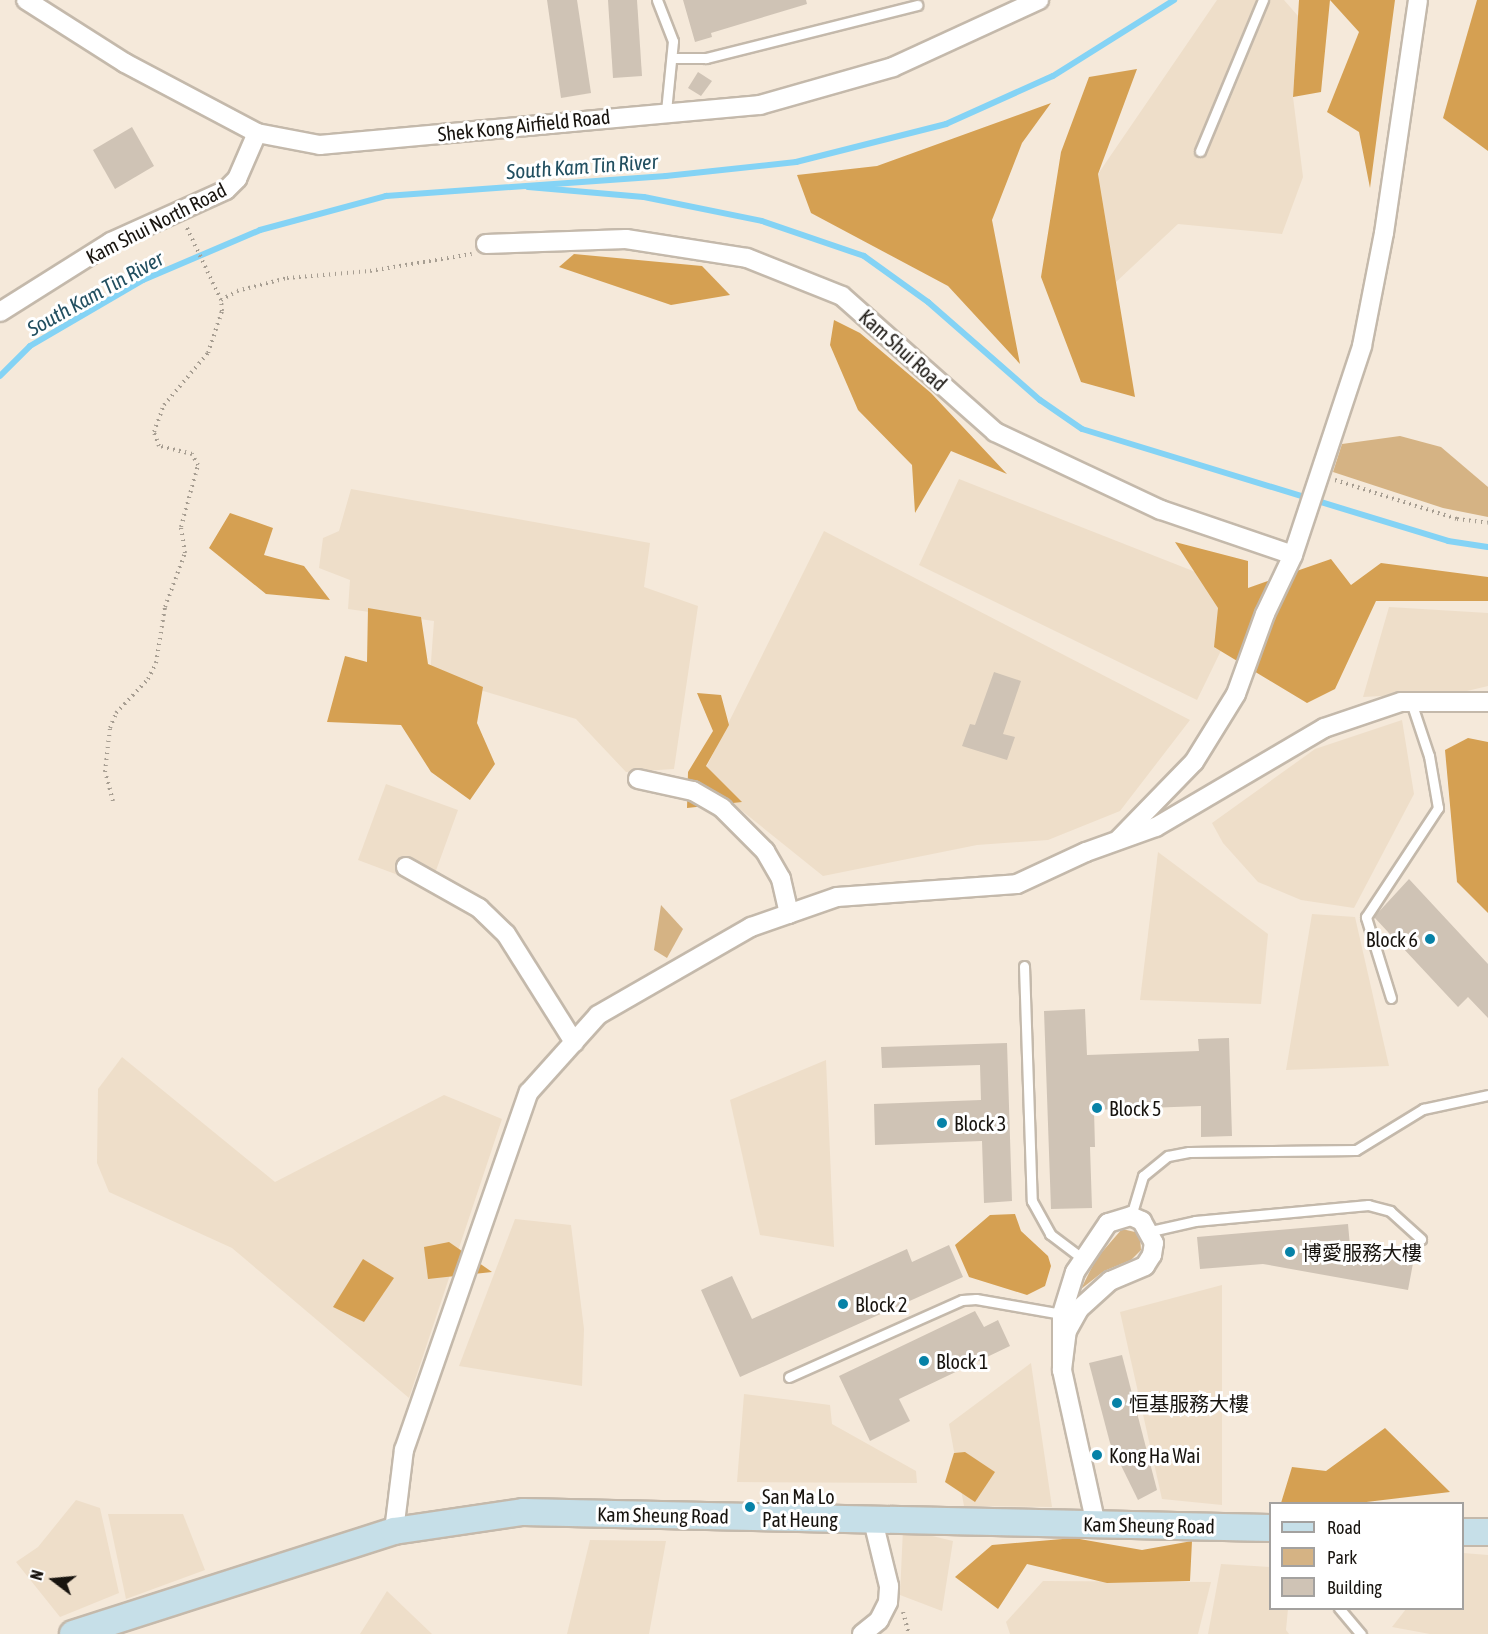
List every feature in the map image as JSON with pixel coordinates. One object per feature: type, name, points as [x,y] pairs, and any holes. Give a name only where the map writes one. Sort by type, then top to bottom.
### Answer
[{"type":"main road","name":"Kam Sheung Road","points":[[74,1634],[110,1629],[394,1531],[523,1512],[1269,1528]]},
{"type":"main road","points":[[1464,1532],[1488,1532]]},
{"type":"street","name":"Shek Kong Airfield Road","points":[[26,0],[125,63],[257,133],[320,145],[666,111],[760,105],[893,67],[1039,0]]},
{"type":"street","points":[[1118,840],[1194,762],[1236,694],[1265,614],[1293,555],[1362,346],[1384,233],[1418,0]]},
{"type":"street","name":"Kam Shui North Road","points":[[0,312],[111,242],[233,185],[257,133]]},
{"type":"street","name":"Kam Shui Road","points":[[486,244],[626,239],[747,258],[842,296],[995,432],[1161,510],[1293,555]]},
{"type":"street","points":[[394,1531],[404,1450],[529,1092],[574,1042],[608,1009],[751,927],[837,897],[1017,884],[1156,826],[1324,728],[1412,702],[1488,702]]},
{"type":"street","points":[[638,779],[693,791],[722,808],[765,851],[781,879],[789,914]]},
{"type":"street","points":[[406,867],[479,908],[506,934],[574,1042]]},
{"type":"street","points":[[1062,1370],[1063,1343],[1072,1319],[1100,1289],[1145,1266],[1152,1255],[1151,1231],[1142,1221],[1131,1216],[1108,1223],[1082,1258],[1062,1314],[1062,1370],[1096,1524]]},
{"type":"street","points":[[862,1634],[879,1620],[888,1602],[889,1586],[873,1521]]},
{"type":"lane","points":[[657,0],[673,41],[666,111]]},
{"type":"lane","points":[[1200,151],[1263,0]]},
{"type":"lane","points":[[673,58],[706,58],[917,5]]},
{"type":"lane","points":[[1391,998],[1366,917],[1438,808],[1429,756],[1412,702]]},
{"type":"lane","points":[[1024,966],[1032,1201],[1050,1233],[1082,1258]]},
{"type":"lane","points":[[1131,1216],[1143,1176],[1168,1156],[1189,1152],[1356,1150],[1423,1109],[1488,1095]]},
{"type":"lane","points":[[1151,1231],[1195,1221],[1368,1205],[1390,1211],[1421,1239]]},
{"type":"lane","points":[[789,1377],[962,1300],[983,1300],[1062,1314]]},
{"type":"lane","points":[[1342,1610],[1361,1634]]},
{"type":"path","points":[[113,801],[105,772],[110,728],[116,713],[148,679],[156,663],[165,607],[185,553],[181,527],[198,465],[192,454],[159,446],[154,432],[164,405],[212,344],[221,300],[178,209]]},
{"type":"path","points":[[221,300],[237,291],[287,278],[468,256],[486,244]]},
{"type":"path","points":[[1323,467],[1457,519],[1488,523]]},
{"type":"shaded area","points":[[1217,0],[1284,0],[1298,16],[1293,97],[1303,177],[1282,234],[1178,224],[1116,282],[1098,174]]},
{"type":"shaded area","points":[[1299,0],[1330,0],[1321,92],[1293,97]]},
{"type":"shaded area","points":[[1330,0],[1395,0],[1370,188],[1359,132],[1327,112],[1359,32]]},
{"type":"shaded area","points":[[1477,0],[1488,0],[1488,151],[1443,118]]},
{"type":"shaded area","points":[[1137,69],[1098,174],[1135,397],[1081,382],[1041,277],[1061,152],[1089,77]]},
{"type":"shaded area","points":[[1051,103],[1022,143],[992,220],[1020,364],[948,286],[811,213],[797,175],[877,166]]},
{"type":"shaded area","points":[[574,254],[702,266],[730,295],[671,305],[559,267]]},
{"type":"shaded area","points":[[834,320],[860,333],[931,393],[1007,474],[951,451],[915,513],[912,465],[858,410],[830,345]]},
{"type":"shaded area","points":[[959,479],[1249,593],[1197,700],[919,565]]},
{"type":"shaded area","points":[[351,489],[650,543],[644,587],[698,606],[674,769],[626,772],[576,719],[430,675],[434,621],[348,609],[350,580],[319,568],[323,538],[339,531]]},
{"type":"shaded area","points":[[230,513],[273,528],[264,555],[304,566],[330,600],[266,594],[209,548]]},
{"type":"shaded area","points":[[824,531],[1190,720],[1120,811],[1048,840],[977,845],[823,876],[701,778]]},
{"type":"shaded area","points":[[1175,542],[1248,561],[1248,588],[1331,559],[1351,585],[1381,563],[1488,577],[1488,601],[1376,601],[1335,689],[1307,703],[1214,647],[1218,608]]},
{"type":"shaded area","points":[[1389,607],[1488,613],[1488,686],[1467,691],[1363,697]]},
{"type":"shaded area","points":[[368,608],[421,617],[428,664],[483,687],[477,723],[495,764],[470,800],[431,772],[401,725],[327,722],[345,656],[367,662]]},
{"type":"shaded area","points":[[697,693],[721,695],[729,725],[706,766],[742,802],[687,808],[688,772],[713,731]]},
{"type":"shaded area","points":[[1402,720],[1414,794],[1354,908],[1301,900],[1258,882],[1223,843],[1212,823],[1315,749]]},
{"type":"shaded area","points":[[1468,738],[1488,742],[1488,913],[1457,882],[1445,750]]},
{"type":"shaded area","points":[[386,784],[458,810],[430,887],[358,860]]},
{"type":"shaded area","points":[[1158,852],[1268,934],[1261,1004],[1140,1000]]},
{"type":"shaded area","points":[[1312,914],[1355,917],[1389,1066],[1286,1070]]},
{"type":"shaded area","points":[[122,1057],[275,1182],[444,1095],[502,1119],[409,1398],[232,1248],[109,1192],[97,1163],[98,1089]]},
{"type":"shaded area","points":[[826,1060],[834,1247],[760,1235],[730,1100]]},
{"type":"shaded area","points":[[1015,1214],[1021,1231],[1048,1256],[1051,1266],[1045,1286],[1027,1295],[969,1277],[955,1245],[990,1215]]},
{"type":"shaded area","points":[[515,1219],[571,1225],[584,1329],[582,1386],[459,1366]]},
{"type":"shaded area","points":[[449,1242],[492,1272],[428,1279],[424,1247]]},
{"type":"shaded area","points":[[363,1259],[394,1278],[364,1322],[333,1307]]},
{"type":"shaded area","points":[[1222,1285],[1222,1505],[1162,1499],[1120,1312]]},
{"type":"shaded area","points":[[1031,1363],[1052,1507],[964,1506],[949,1424]]},
{"type":"shaded area","points":[[744,1394],[830,1405],[832,1424],[916,1471],[917,1483],[737,1482]]},
{"type":"shaded area","points":[[1385,1428],[1450,1492],[1366,1502],[1281,1502],[1292,1467],[1326,1471]]},
{"type":"shaded area","points":[[965,1452],[995,1472],[975,1502],[945,1482],[954,1453]]},
{"type":"shaded area","points":[[76,1500],[100,1508],[119,1593],[60,1617],[16,1562],[38,1547]]},
{"type":"shaded area","points":[[108,1514],[183,1514],[205,1570],[126,1599]]},
{"type":"shaded area","points":[[903,1529],[953,1541],[942,1611],[900,1595]]},
{"type":"shaded area","points":[[1074,1538],[1142,1550],[1192,1541],[1190,1581],[1107,1583],[1027,1564],[998,1609],[955,1577],[992,1545]]},
{"type":"shaded area","points":[[590,1540],[666,1541],[649,1634],[567,1634]]},
{"type":"shaded area","points":[[1464,1553],[1488,1555],[1488,1634],[1430,1634],[1392,1627],[1405,1610],[1464,1610]]},
{"type":"shaded area","points":[[1221,1564],[1269,1567],[1269,1610],[1288,1610],[1286,1630],[1289,1634],[1208,1634]]},
{"type":"shaded area","points":[[1043,1581],[1211,1582],[1198,1634],[1010,1634],[1006,1622]]},
{"type":"shaded area","points":[[387,1591],[432,1634],[360,1634]]},
{"type":"green space","points":[[1400,436],[1441,447],[1488,487],[1488,517],[1443,508],[1333,472],[1342,444]]},
{"type":"green space","points":[[661,905],[683,929],[667,958],[654,950]]},
{"type":"green space","points":[[1122,1229],[1135,1232],[1140,1237],[1141,1250],[1131,1260],[1104,1271],[1081,1289],[1096,1259]]},
{"type":"building","points":[[547,0],[577,0],[591,93],[561,98]]},
{"type":"building","points":[[608,0],[637,0],[642,76],[613,78]]},
{"type":"building","points":[[683,0],[806,0],[807,4],[711,33],[712,37],[695,42]]},
{"type":"building","points":[[698,72],[712,81],[701,96],[688,88]]},
{"type":"building","points":[[132,127],[154,166],[115,189],[93,150]]},
{"type":"building","points":[[994,672],[1021,681],[1003,734],[1015,737],[1007,760],[962,746],[970,724],[975,725]]},
{"type":"building","name":"Block 6","points":[[1409,879],[1488,964],[1488,1018],[1468,997],[1458,1007],[1374,917]]},
{"type":"building","name":"Block 5","points":[[1085,1009],[1087,1055],[1199,1051],[1198,1039],[1229,1038],[1232,1136],[1201,1137],[1201,1106],[1094,1110],[1095,1147],[1090,1147],[1092,1208],[1051,1209],[1044,1011]]},
{"type":"building","name":"Block 3","points":[[1007,1043],[1012,1201],[984,1203],[982,1141],[875,1145],[874,1104],[981,1100],[980,1065],[882,1068],[881,1047]]},
{"type":"building","name":"博愛服務大樓","points":[[1348,1224],[1350,1246],[1414,1258],[1408,1290],[1263,1264],[1200,1269],[1197,1237]]},
{"type":"building","name":"Block 2","points":[[949,1245],[963,1277],[740,1377],[701,1290],[732,1276],[752,1319],[907,1249],[912,1262]]},
{"type":"building","name":"Block 1","points":[[975,1311],[984,1327],[998,1320],[1010,1346],[899,1399],[910,1421],[870,1441],[839,1376]]},
{"type":"building","name":"恒基服務大樓","points":[[1122,1355],[1157,1490],[1138,1500],[1110,1443],[1089,1363]]},
{"type":"waterway","name":"South Kam Tin River","points":[[0,376],[30,346],[143,280],[260,230],[386,196],[666,176],[796,162],[946,124],[1053,76],[1174,0]]},
{"type":"waterway","points":[[528,187],[644,197],[762,221],[864,256],[928,302],[1040,400],[1082,429],[1448,541],[1488,547]]},
{"type":"place","name":"Block 6","points":[[1430,939]]},
{"type":"place","name":"Block 5","points":[[1097,1108]]},
{"type":"place","name":"Block 3","points":[[942,1123]]},
{"type":"place","name":"博愛服務大樓","points":[[1290,1252]]},
{"type":"place","name":"Block 2","points":[[843,1304]]},
{"type":"place","name":"Block 1","points":[[924,1361]]},
{"type":"place","name":"恒基服務大樓","points":[[1117,1403]]},
{"type":"place","name":"Kong Ha Wai","points":[[1097,1455]]},
{"type":"place","name":"San Ma Lo Pat Heung","points":[[750,1507]]}]
